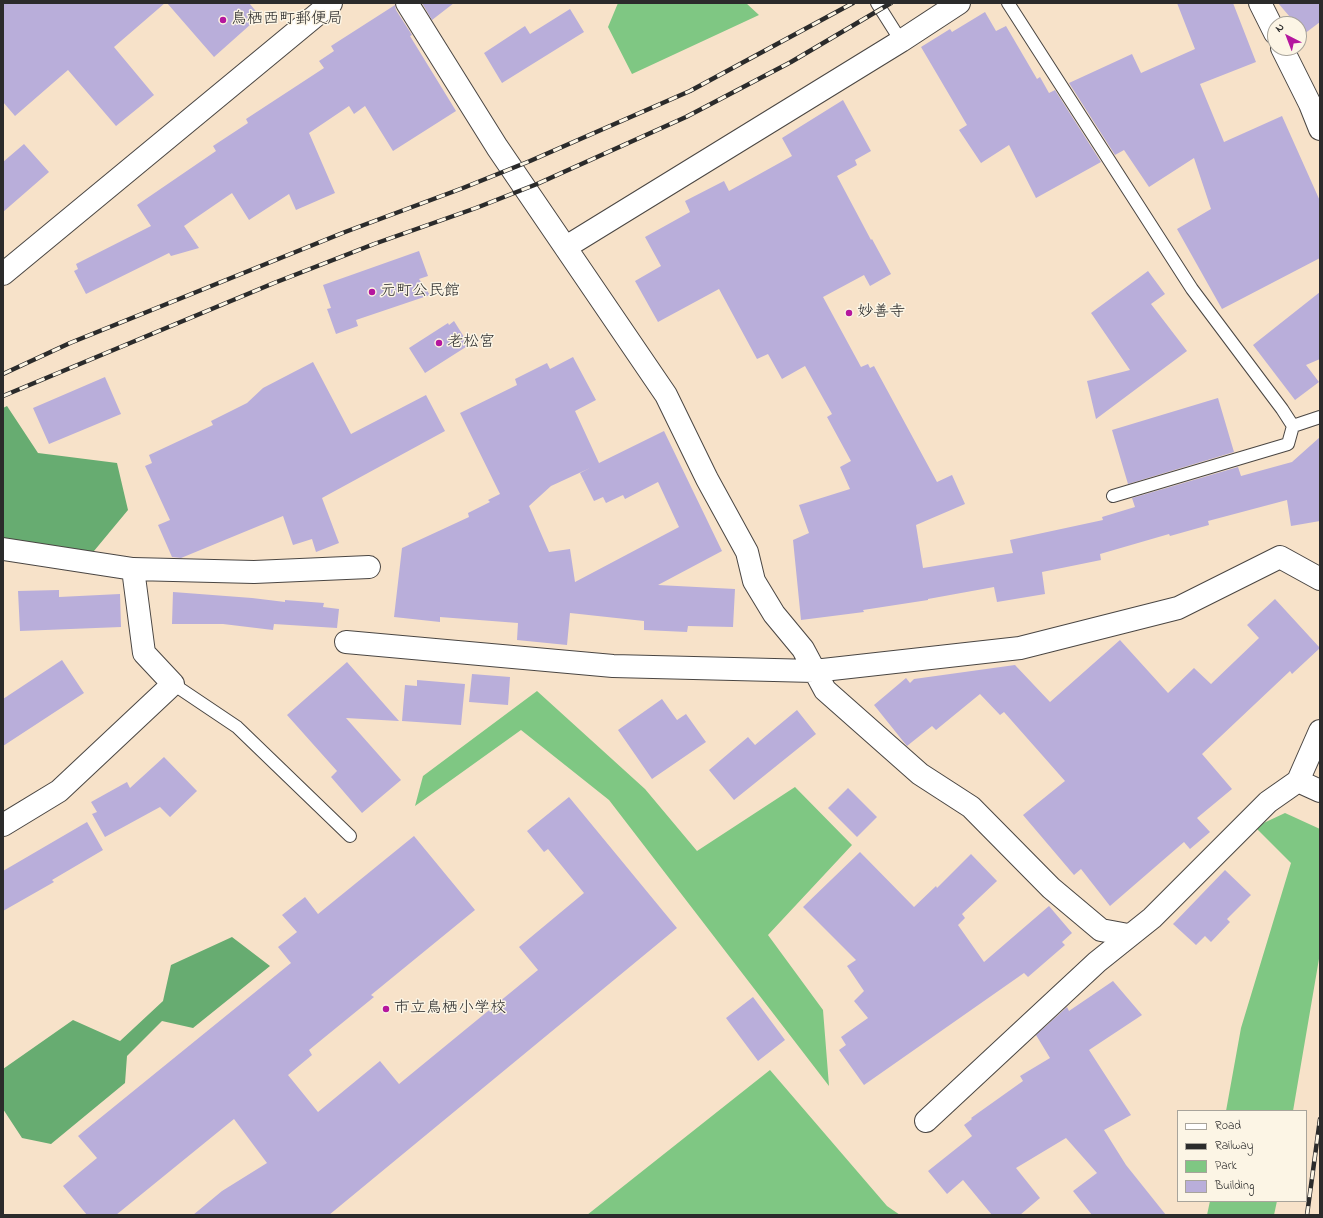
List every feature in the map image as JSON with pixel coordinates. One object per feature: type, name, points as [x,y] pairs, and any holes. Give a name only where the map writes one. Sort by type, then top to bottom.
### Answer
[{"type":"street","points":[[3,274],[331,3]]},
{"type":"street","points":[[407,3],[497,147],[666,395],[707,479],[747,552],[754,582],[774,614],[803,649],[824,690],[920,774],[971,807],[1051,888],[1101,930],[1128,936]]},
{"type":"street","points":[[566,247],[901,41],[958,3]]},
{"type":"street","points":[[1260,3],[1267,17]]},
{"type":"street","points":[[1287,56],[1315,100],[1320,129]]},
{"type":"street","points":[[3,549],[133,569],[254,572],[369,566]]},
{"type":"street","points":[[346,642],[613,666],[814,671],[1020,648],[1178,608],[1280,557],[1320,579]]},
{"type":"street","points":[[3,825],[59,791],[173,684],[144,653],[133,569]]},
{"type":"street","points":[[926,1120],[1097,962],[1152,918],[1268,802],[1298,781],[1320,731]]},
{"type":"street","points":[[1298,781],[1320,791]]},
{"type":"lane","points":[[877,3],[901,41]]},
{"type":"lane","points":[[1008,3],[1192,289],[1282,409],[1293,426],[1288,444],[1113,496]]},
{"type":"lane","points":[[1293,426],[1320,417]]},
{"type":"lane","points":[[173,684],[237,727],[350,836]]},
{"type":"green space","points":[[618,3],[746,3],[759,15],[632,74],[608,27]]},
{"type":"green space","points":[[7,406],[38,453],[117,463],[128,510],[89,557],[3,545],[3,408]]},
{"type":"green space","points":[[537,691],[645,789],[697,851],[795,787],[852,845],[768,935],[823,1010],[829,1086],[609,800],[521,730],[415,806],[423,776]]},
{"type":"green space","points":[[1285,813],[1320,829],[1320,953],[1293,1110],[1226,1110],[1241,1028],[1291,863],[1255,827]]},
{"type":"green space","points":[[232,937],[270,966],[193,1028],[162,1021],[127,1056],[125,1083],[51,1144],[22,1138],[3,1109],[3,1069],[73,1020],[120,1041],[163,1001],[171,965]]},
{"type":"green space","points":[[770,1070],[887,1206],[900,1215],[587,1215]]},
{"type":"green space","points":[[1210,1202],[1277,1202],[1274,1215],[1207,1215]]},
{"type":"building","points":[[3,3],[165,3],[114,47],[154,95],[116,126],[68,70],[15,116],[3,102]]},
{"type":"building","points":[[167,3],[249,3],[260,16],[214,57]]},
{"type":"building","points":[[422,3],[454,3],[432,20]]},
{"type":"building","points":[[1177,3],[1233,3],[1256,62],[1200,84],[1224,142],[1282,116],[1320,201],[1320,258],[1222,309],[1177,229],[1211,209],[1194,158],[1149,187],[1124,150],[1115,155],[1069,83],[1132,54],[1141,73],[1195,49]]},
{"type":"building","points":[[1278,3],[1320,3],[1320,22],[1307,32],[1307,16],[1289,16]]},
{"type":"building","points":[[395,5],[396,10],[412,35],[410,36],[456,111],[393,151],[365,106],[354,114],[349,106],[309,133],[335,193],[296,210],[289,194],[249,220],[232,193],[184,226],[199,248],[171,256],[169,253],[86,294],[74,271],[78,269],[76,264],[151,226],[137,205],[216,151],[213,146],[248,123],[246,119],[324,68],[319,61],[334,51],[331,46]]},
{"type":"building","points":[[570,9],[584,32],[502,83],[484,53],[525,26],[530,34]]},
{"type":"building","points":[[985,12],[996,31],[1006,26],[1037,79],[1040,77],[1049,93],[1055,90],[1101,162],[1036,198],[1009,145],[981,163],[959,130],[967,125],[921,47],[950,29],[952,32]]},
{"type":"building","points":[[843,100],[871,151],[855,160],[857,165],[837,176],[891,274],[870,286],[864,275],[823,297],[861,367],[868,364],[870,368],[874,366],[937,482],[952,475],[965,504],[916,525],[923,568],[1013,553],[1010,540],[1103,520],[1102,517],[1135,507],[1132,498],[1238,467],[1241,476],[1292,462],[1320,437],[1320,521],[1291,526],[1287,500],[1208,521],[1209,525],[1170,536],[1169,534],[1100,554],[1101,560],[1042,572],[1045,594],[997,602],[994,587],[928,600],[863,610],[864,612],[801,620],[793,540],[809,533],[799,505],[850,489],[840,467],[851,461],[827,417],[832,414],[805,366],[782,379],[768,354],[757,359],[719,289],[658,322],[635,281],[661,266],[645,237],[690,212],[685,201],[724,181],[729,191],[792,156],[782,138]]},
{"type":"building","points":[[24,144],[49,172],[3,212],[3,162]]},
{"type":"building","name":"元町公民館","points":[[419,251],[428,276],[419,279],[430,295],[356,320],[358,326],[336,334],[327,309],[331,308],[323,285]]},
{"type":"building","points":[[1148,271],[1165,294],[1151,304],[1187,351],[1096,419],[1087,381],[1130,370],[1091,313]]},
{"type":"building","points":[[1320,292],[1320,359],[1306,365],[1319,382],[1295,400],[1253,345]]},
{"type":"building","name":"老松宮","points":[[454,321],[469,345],[425,373],[409,348],[448,323],[449,325]]},
{"type":"building","points":[[573,357],[596,400],[575,411],[599,463],[664,431],[722,551],[658,585],[735,589],[733,627],[688,626],[687,632],[644,630],[644,621],[570,613],[567,645],[517,640],[518,623],[440,617],[440,622],[394,617],[402,548],[469,517],[468,513],[490,502],[488,500],[500,494],[460,413],[517,385],[515,379],[547,363],[550,369]],"holes":[[[590,468],[580,473],[594,501],[603,497],[606,503],[623,495],[625,499],[658,482],[679,527],[575,582],[570,549],[549,552],[529,506],[551,486]]]},
{"type":"building","points":[[313,362],[351,434],[426,395],[445,431],[322,498],[339,543],[316,552],[312,539],[293,545],[283,516],[181,558],[172,557],[158,525],[170,520],[145,466],[152,463],[149,455],[213,425],[211,421],[247,403],[263,388]]},
{"type":"building","points":[[105,377],[121,414],[49,444],[33,408]]},
{"type":"building","points":[[1218,398],[1234,452],[1128,484],[1112,430]]},
{"type":"building","points":[[59,590],[59,597],[120,594],[121,627],[20,631],[18,591]]},
{"type":"building","points":[[173,592],[285,602],[285,600],[324,603],[323,607],[339,609],[337,628],[274,624],[273,630],[223,624],[172,624]]},
{"type":"building","points":[[1275,599],[1320,648],[1292,674],[1290,671],[1202,754],[1232,789],[1197,818],[1210,832],[1190,849],[1184,842],[1110,906],[1081,869],[1074,875],[1023,815],[1065,781],[1004,712],[1000,715],[980,694],[936,730],[932,726],[907,746],[874,705],[906,678],[910,683],[914,679],[1015,665],[1050,702],[1120,640],[1168,693],[1194,668],[1211,684],[1259,638],[1247,625]]},
{"type":"building","points":[[62,660],[84,693],[3,746],[3,699]]},
{"type":"building","points":[[347,662],[399,721],[346,718],[401,780],[362,813],[331,777],[337,771],[287,715]]},
{"type":"building","points":[[472,674],[510,677],[508,705],[469,702]]},
{"type":"building","points":[[417,680],[465,684],[461,725],[402,721],[405,685],[417,686]]},
{"type":"building","points":[[662,699],[677,720],[686,714],[706,742],[652,779],[618,730]]},
{"type":"building","points":[[797,710],[816,734],[734,800],[709,770],[748,737],[755,745]]},
{"type":"building","points":[[164,757],[197,791],[170,817],[160,807],[105,837],[92,814],[97,812],[91,802],[127,782],[130,788]]},
{"type":"building","points":[[848,788],[877,817],[857,837],[828,808]]},
{"type":"building","points":[[569,797],[677,928],[329,1215],[193,1215],[222,1191],[267,1163],[234,1119],[116,1215],[87,1215],[63,1186],[97,1158],[78,1136],[291,963],[278,947],[297,932],[282,915],[305,897],[318,914],[414,836],[475,910],[371,995],[374,997],[309,1050],[312,1055],[288,1075],[318,1112],[380,1061],[399,1084],[538,970],[519,947],[584,893],[548,849],[544,852],[527,831]]},
{"type":"building","points":[[87,822],[103,850],[52,880],[54,882],[3,911],[3,871]]},
{"type":"building","points":[[860,852],[914,907],[936,886],[937,888],[971,854],[997,881],[962,914],[965,918],[958,925],[984,962],[1049,906],[1072,933],[1062,942],[1065,945],[1028,977],[1024,973],[864,1085],[839,1050],[846,1045],[841,1037],[868,1018],[854,1001],[864,991],[847,966],[856,960],[803,907]]},
{"type":"building","points":[[1225,870],[1251,895],[1227,919],[1230,922],[1211,942],[1205,936],[1196,945],[1173,924]]},
{"type":"building","points":[[1113,981],[1142,1015],[1089,1050],[1131,1115],[1104,1130],[1126,1165],[1166,1215],[1092,1215],[1073,1191],[1097,1173],[1066,1138],[1016,1168],[1040,1198],[1020,1215],[992,1215],[963,1180],[947,1194],[928,1171],[972,1136],[964,1125],[972,1119],[971,1118],[1023,1081],[1020,1076],[1050,1058],[1036,1035],[1067,1007],[1069,1011]]},
{"type":"building","points":[[753,997],[785,1040],[758,1061],[726,1018]]},
{"type":"railway","points":[[3,374],[70,343],[345,232],[463,188],[530,161],[690,91],[853,3]]},
{"type":"railway","points":[[3,396],[274,283],[374,244],[476,208],[537,184],[686,117],[791,62],[891,3]]},
{"type":"railway","points":[[1307,1215],[1320,1119]]},
{"type":"place","name":"鳥栖西町郵便局","points":[[223,20]]},
{"type":"place","name":"元町公民館","points":[[372,292]]},
{"type":"place","name":"妙善寺","points":[[849,313]]},
{"type":"place","name":"老松宮","points":[[439,343]]},
{"type":"place","name":"市立鳥栖小学校","points":[[386,1009]]}]
